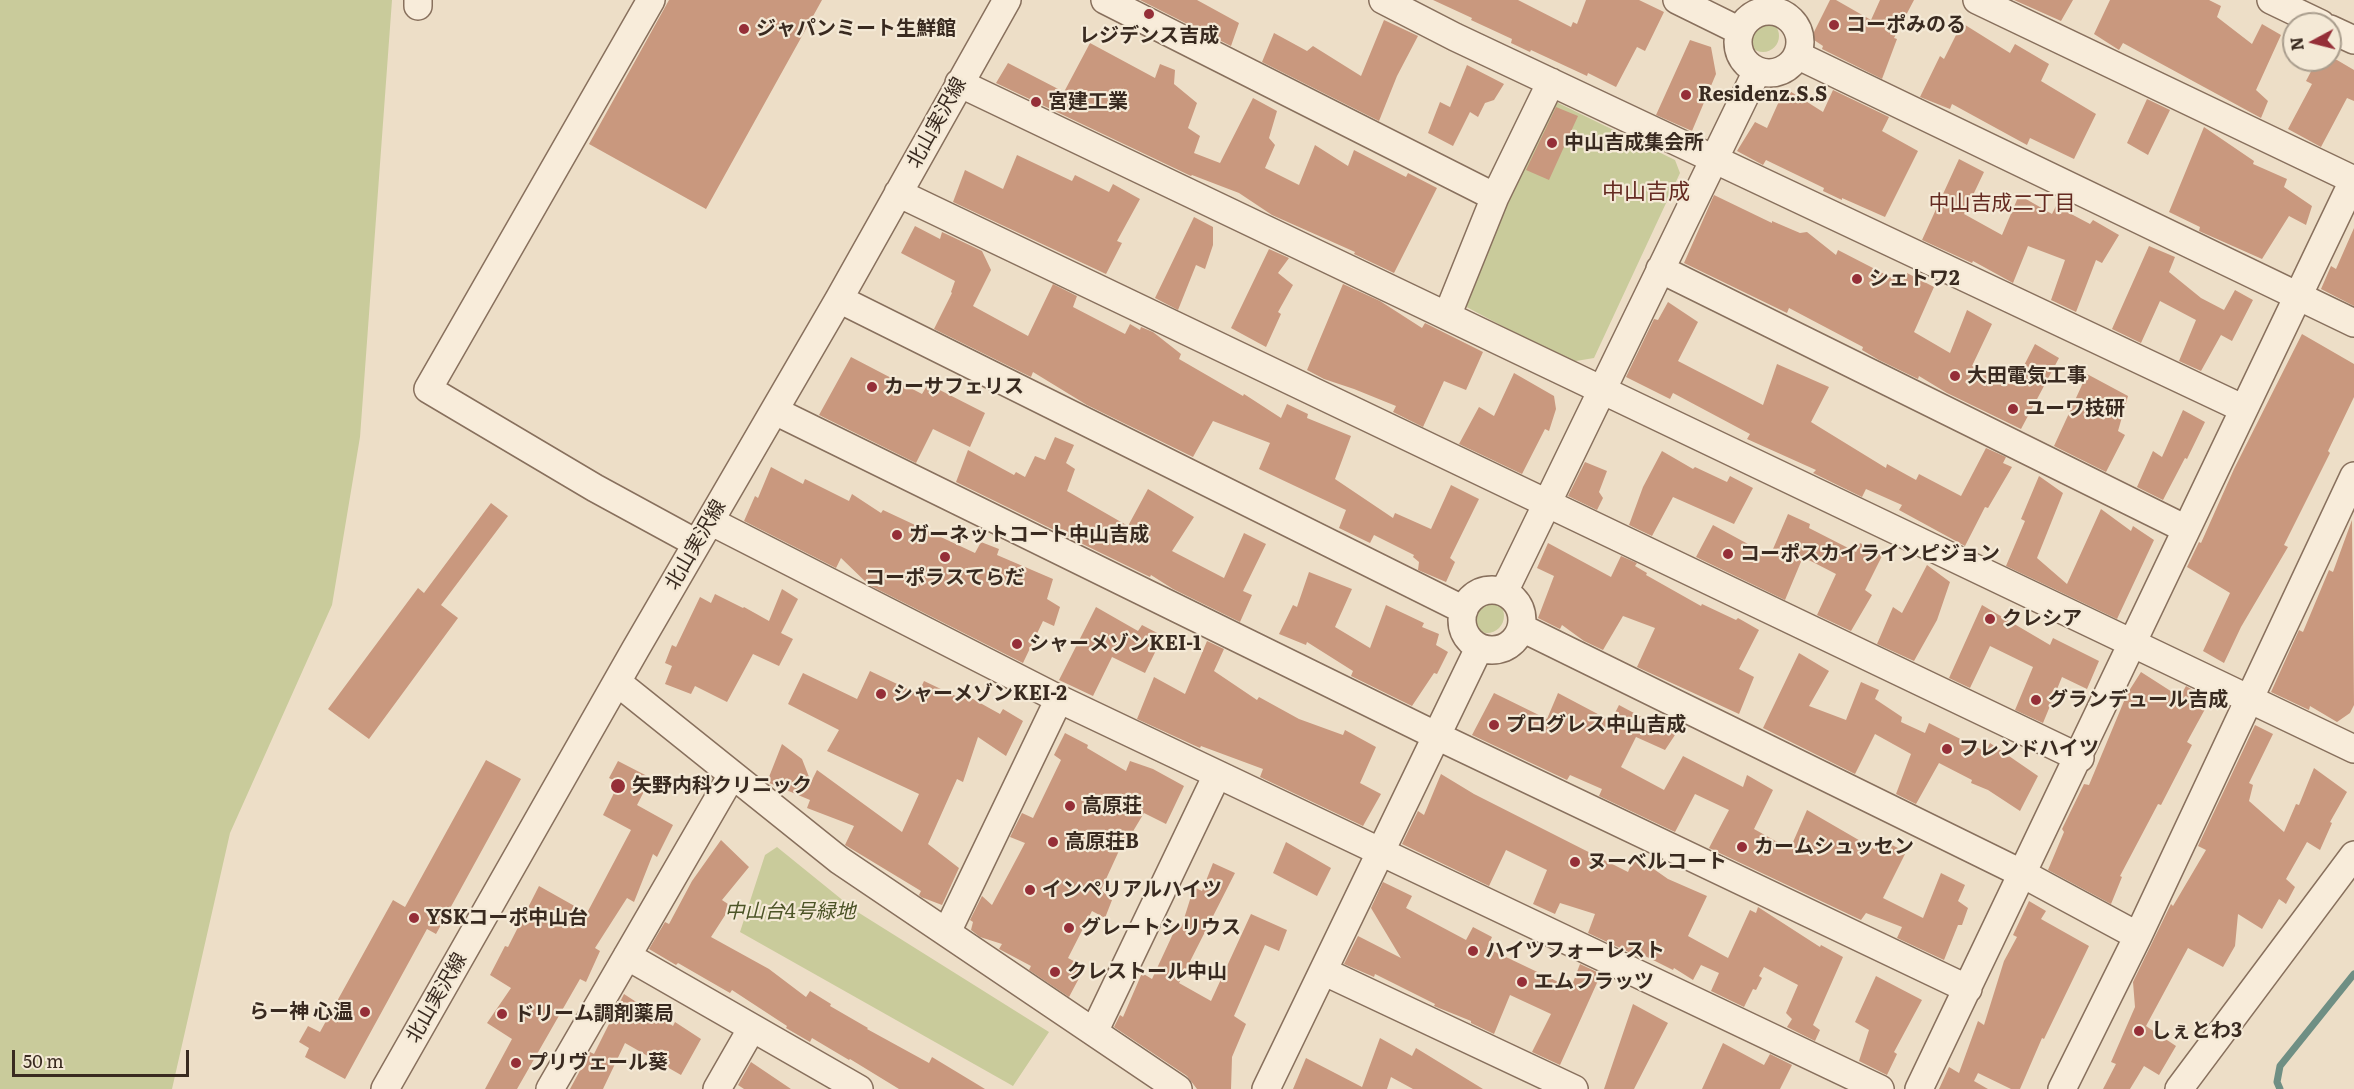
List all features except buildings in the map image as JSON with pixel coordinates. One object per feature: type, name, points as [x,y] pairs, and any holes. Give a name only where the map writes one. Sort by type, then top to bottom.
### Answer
[{"type":"street","points":[[651,0],[428,389],[595,488],[703,532],[1880,1089]]},
{"type":"street","name":"北山実沢線","points":[[385,1089],[617,681],[839,299],[1007,0]]},
{"type":"street","points":[[1105,0],[1495,197]]},
{"type":"street","points":[[1383,0],[1551,82],[2244,409]]},
{"type":"street","points":[[1677,0],[1740,31]]},
{"type":"street","points":[[1919,1089],[2134,644],[2186,529],[2354,179],[1977,0]]},
{"type":"street","points":[[2271,0],[2296,12]]},
{"type":"street","points":[[1784,6],[1796,26],[1800,46],[1797,55],[1784,69],[1775,72],[1757,70],[1749,66],[1739,50],[1737,40],[1740,31],[1752,15],[1784,6]]},
{"type":"street","points":[[1797,55],[2354,323]]},
{"type":"street","points":[[1504,592],[1757,70]]},
{"type":"street","points":[[1447,316],[1495,197],[1551,82]]},
{"type":"street","points":[[959,83],[2354,749]]},
{"type":"street","points":[[898,193],[2079,758]]},
{"type":"street","points":[[1660,269],[2186,529]]},
{"type":"street","points":[[839,299],[1464,610]]},
{"type":"street","points":[[775,411],[1437,736],[1968,988]]},
{"type":"street","points":[[2062,1089],[2251,700],[2354,476]]},
{"type":"street","points":[[1484,591],[1504,592],[1511,596],[1521,610],[1522,628],[1518,636],[1505,648],[1497,651],[1479,648],[1472,643],[1463,628],[1464,610],[1468,601],[1484,591]]},
{"type":"street","points":[[1522,628],[2023,874],[2138,936]]},
{"type":"street","points":[[1271,1088],[1323,971],[1479,648]]},
{"type":"street","points":[[617,681],[839,860],[1178,1089]]},
{"type":"street","points":[[947,932],[1059,699]]},
{"type":"street","points":[[550,1089],[732,775]]},
{"type":"street","points":[[1094,1032],[1217,775]]},
{"type":"street","points":[[2179,1089],[2354,855]]},
{"type":"street","points":[[627,956],[859,1089]]},
{"type":"street","points":[[1323,971],[1574,1089]]},
{"type":"street","points":[[717,1089],[752,1028]]},
{"type":"green space","points":[[0,0],[392,0],[360,437],[332,605],[230,833],[172,1089],[0,1089]]},
{"type":"green space","points":[[1763,20],[1774,25],[1779,36],[1774,47],[1763,52],[1752,47],[1747,36],[1752,25]]},
{"type":"green space","points":[[1552,100],[1675,160],[1680,173],[1594,358],[1570,362],[1459,303]]},
{"type":"green space","points":[[1487,599],[1499,604],[1504,616],[1499,628],[1487,633],[1475,628],[1470,616],[1475,604]]},
{"type":"green space","name":"中山台4号緑地","points":[[777,847],[856,911],[1049,1032],[1013,1086],[740,932],[765,855]]},
{"type":"waterway","points":[[2280,1089],[2277,1082],[2280,1066],[2354,974]]},
{"type":"place","name":"レジデンス吉成","points":[[1149,14]]},
{"type":"place","name":"コーポみのる","points":[[1834,25]]},
{"type":"place","name":"ジャパンミート生鮮館","points":[[744,29]]},
{"type":"place","name":"Residenz.S.S","points":[[1686,95]]},
{"type":"place","name":"宮建工業","points":[[1036,102]]},
{"type":"place","name":"中山吉成集会所","points":[[1552,143]]},
{"type":"place","name":"シェトワ2","points":[[1857,279]]},
{"type":"place","name":"大田電気工事","points":[[1955,376]]},
{"type":"place","name":"カーサフェリス","points":[[872,387]]},
{"type":"place","name":"ユーワ技研","points":[[2013,409]]},
{"type":"place","name":"ガーネットコート中山吉成","points":[[897,535]]},
{"type":"place","name":"コーポスカイラインピジョン","points":[[1728,554]]},
{"type":"place","name":"コーポラスてらだ","points":[[945,557]]},
{"type":"place","name":"クレシア","points":[[1990,619]]},
{"type":"place","name":"シャーメゾンKEI-1","points":[[1017,644]]},
{"type":"place","name":"シャーメゾンKEI-2","points":[[881,694]]},
{"type":"place","name":"グランデュール吉成","points":[[2036,700]]},
{"type":"place","name":"プログレス中山吉成","points":[[1494,725]]},
{"type":"place","name":"フレンドハイツ","points":[[1947,749]]},
{"type":"place","name":"矢野内科クリニック","points":[[618,786]]},
{"type":"place","name":"高原荘","points":[[1070,806]]},
{"type":"place","name":"高原荘B","points":[[1053,842]]},
{"type":"place","name":"カームシュッセン","points":[[1742,847]]},
{"type":"place","name":"ヌーベルコート","points":[[1575,862]]},
{"type":"place","name":"インペリアルハイツ","points":[[1030,890]]},
{"type":"place","name":"YSKコーポ中山台","points":[[414,918]]},
{"type":"place","name":"グレートシリウス","points":[[1069,928]]},
{"type":"place","name":"ハイツフォーレスト","points":[[1473,951]]},
{"type":"place","name":"クレストール中山","points":[[1055,972]]},
{"type":"place","name":"エムフラッツ","points":[[1522,982]]},
{"type":"place","name":"らー神 心温","points":[[365,1012]]},
{"type":"place","name":"ドリーム調剤薬局","points":[[502,1014]]},
{"type":"place","name":"しぇとわ3","points":[[2139,1031]]},
{"type":"place","name":"プリヴェール葵","points":[[516,1063]]},
{"type":"district","name":"中山吉成","points":[[1646,193]]},
{"type":"district","name":"中山吉成二丁目","points":[[2002,204]]}]
